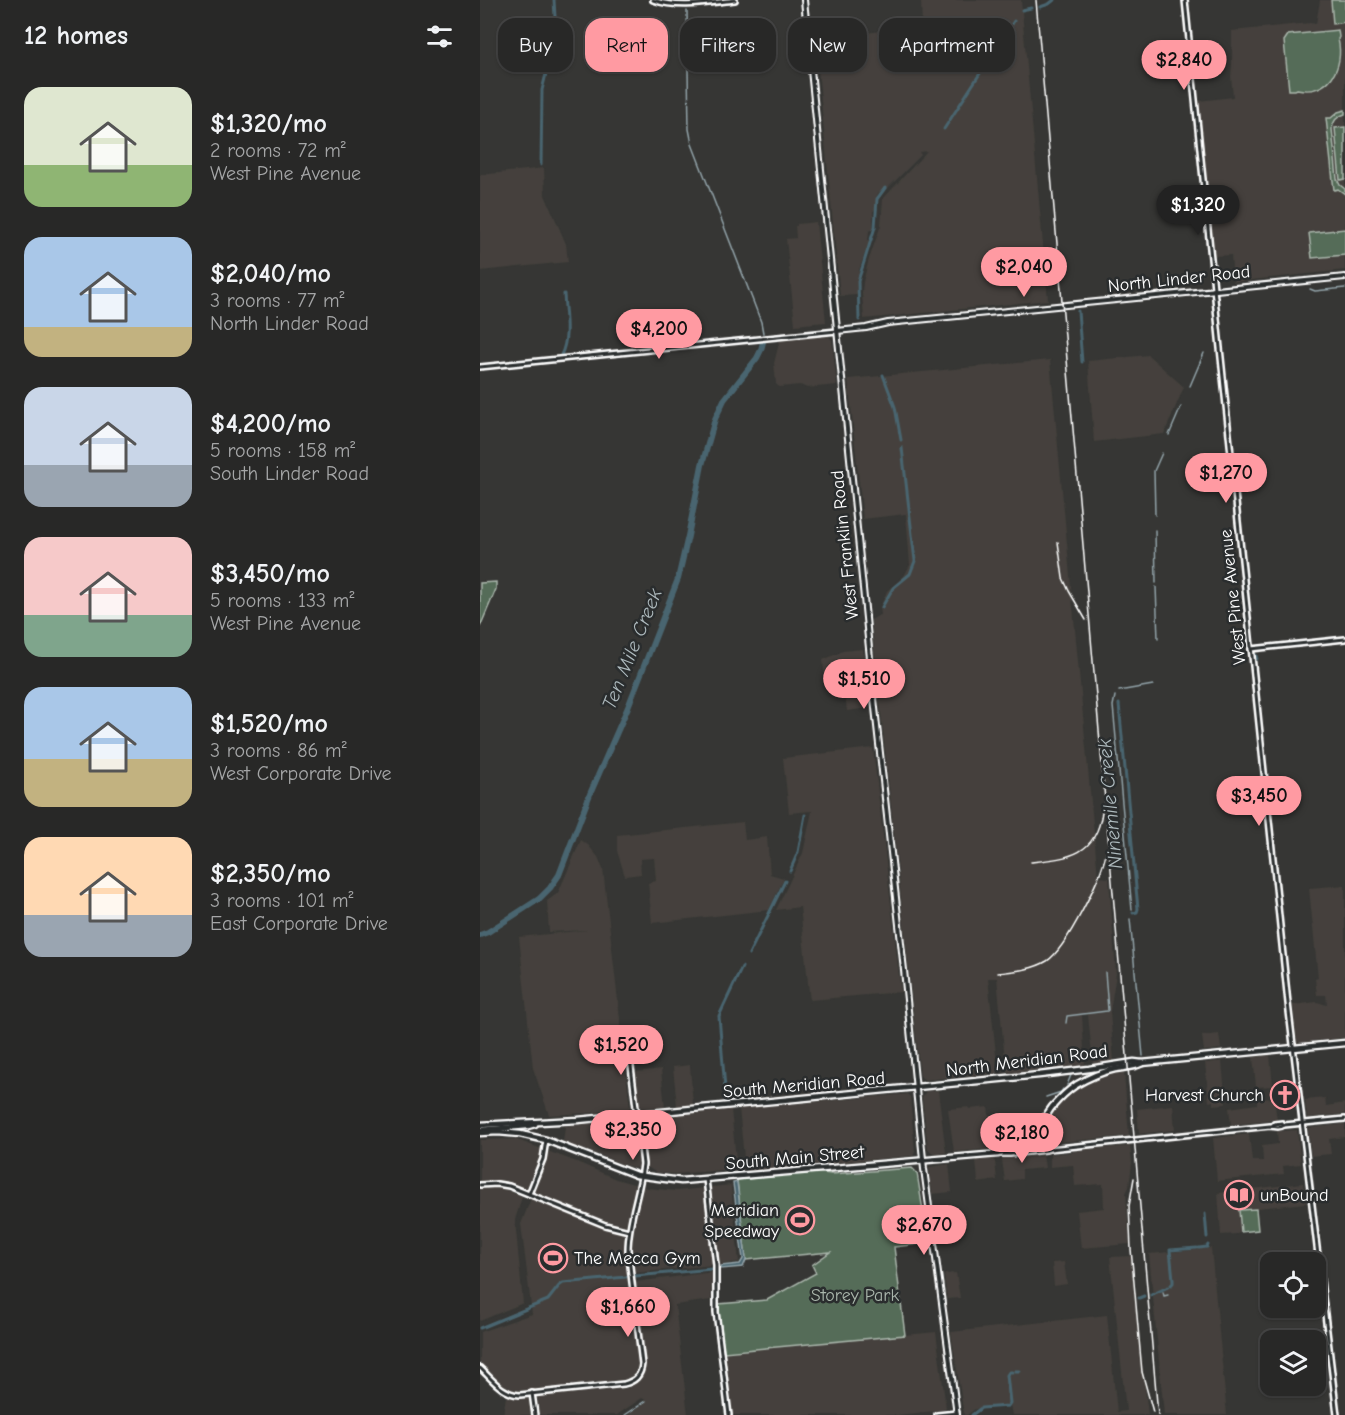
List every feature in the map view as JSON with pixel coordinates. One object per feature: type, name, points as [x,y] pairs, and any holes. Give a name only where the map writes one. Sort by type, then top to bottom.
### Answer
[{"type":"main road","name":"West Franklin Road","points":[[804,0],[923,1161],[957,1414]]},
{"type":"main road","name":"North Linder Road","points":[[837,331],[888,323],[1345,277]]},
{"type":"main road","name":"North Meridian Road","points":[[916,1087],[1064,1072],[1134,1062],[1345,1043]]},
{"type":"main road","name":"North Meridian Road","points":[[923,1161],[998,1154],[1014,1149],[1036,1132],[1053,1106],[1078,1084],[1097,1074],[1142,1063]]},
{"type":"main road","name":"South Meridian Road","points":[[480,1129],[916,1087]]},
{"type":"main road","name":"South Meridian Road","points":[[480,1129],[498,1132]]},
{"type":"main road","name":"South Main Street","points":[[498,1132],[546,1140],[642,1177],[681,1181],[923,1161]]},
{"type":"street","points":[[653,0],[666,4],[735,0]]},
{"type":"street","name":"West Pine Avenue","points":[[1185,0],[1293,1048],[1337,1415]]},
{"type":"street","points":[[480,367],[837,331]]},
{"type":"street","points":[[1251,649],[1345,639]]},
{"type":"street","points":[[480,1368],[507,1392],[514,1394],[624,1384],[633,1381],[639,1375],[642,1364],[628,1250],[629,1232],[644,1164],[627,1035]]},
{"type":"street","points":[[998,1154],[1274,1124],[1345,1119]]},
{"type":"street","points":[[529,1194],[543,1159],[546,1140]]},
{"type":"street","points":[[706,1179],[716,1265],[716,1312],[729,1415]]},
{"type":"street","points":[[480,1185],[504,1185],[605,1225],[629,1232]]},
{"type":"street","points":[[532,1394],[535,1415]]},
{"type":"street","points":[[937,1415],[957,1414]]},
{"type":"shaded area","points":[[921,0],[1021,0],[1048,300],[864,319],[863,282],[881,225],[883,199],[927,151],[919,152],[921,155],[887,189],[884,188],[877,195],[873,211],[873,228],[869,231],[868,240],[870,240],[859,270],[858,295],[840,296],[818,72],[867,72],[867,33],[879,31],[879,72],[1015,72],[1015,18],[922,18]]},
{"type":"shaded area","points":[[1320,0],[1345,0],[1345,270],[1233,282],[1231,255],[1214,256],[1198,101],[1233,97],[1232,31],[1316,24]]},
{"type":"shaded area","points":[[544,168],[545,195],[566,244],[568,262],[480,271],[480,175]]},
{"type":"shaded area","points":[[816,222],[826,322],[795,325],[786,239],[796,238],[795,226],[797,224]]},
{"type":"shaded area","points":[[829,336],[832,340],[837,385],[807,388],[800,385],[780,387],[776,384],[774,363],[780,339]]},
{"type":"shaded area","points":[[1148,355],[1184,387],[1164,434],[1094,442],[1088,361]]},
{"type":"shaded area","points":[[1050,360],[1098,877],[1109,878],[1116,974],[1110,1012],[1114,1061],[1093,1065],[1088,1015],[1082,1015],[1085,1066],[1010,1073],[1006,1070],[997,978],[988,978],[998,1073],[925,1080],[920,1075],[871,620],[881,614],[880,608],[887,591],[904,576],[910,565],[906,514],[863,519],[848,379]]},
{"type":"shaded area","points":[[863,649],[869,708],[847,711],[843,679],[825,681],[823,660],[843,651]]},
{"type":"shaded area","points":[[873,748],[901,992],[811,1000],[810,1002],[800,907],[776,910],[803,853],[812,811],[789,813],[783,758]]},
{"type":"shaded area","points":[[743,822],[745,840],[767,837],[770,874],[784,878],[769,910],[652,923],[648,883],[656,881],[654,858],[640,859],[641,874],[625,876],[617,851],[617,835]]},
{"type":"shaded area","points":[[581,840],[598,857],[603,869],[630,1107],[627,1111],[549,1115],[533,1068],[519,937],[587,930],[549,932],[547,901],[558,893]]},
{"type":"shaded area","points":[[1345,885],[1345,1038],[1297,1043],[1293,1005],[1317,1002],[1327,1005],[1326,995],[1317,995],[1315,979],[1318,978],[1309,888]]},
{"type":"shaded area","points":[[1219,1034],[1221,1049],[1204,1051],[1202,1036]]},
{"type":"shaded area","points":[[1270,1055],[1273,1086],[1256,1087],[1253,1057]]},
{"type":"shaded area","points":[[1222,1061],[1226,1104],[1213,1105],[1213,1101],[1209,1102],[1205,1063]]},
{"type":"shaded area","points":[[690,1065],[693,1105],[677,1106],[673,1067]]},
{"type":"shaded area","points":[[661,1069],[665,1108],[644,1110],[639,1105],[635,1072]]},
{"type":"shaded area","points":[[1124,1072],[1129,1136],[1049,1143],[1047,1121],[1062,1101],[1084,1084],[1100,1076]]},
{"type":"shaded area","points":[[938,1090],[946,1153],[933,1154],[928,1149],[922,1097],[926,1091]]},
{"type":"shaded area","points":[[907,1094],[910,1097],[915,1152],[913,1156],[748,1171],[745,1168],[739,1108]]},
{"type":"shaded area","points":[[1274,1098],[1277,1120],[1231,1125],[1229,1108],[1257,1104],[1257,1099]]},
{"type":"shaded area","points":[[1325,1098],[1326,1106],[1345,1103],[1345,1114],[1307,1118],[1305,1100]]},
{"type":"shaded area","points":[[1173,1105],[1175,1130],[1139,1134],[1137,1109]]},
{"type":"shaded area","points":[[969,1107],[970,1109],[988,1107],[991,1128],[1017,1125],[1019,1141],[1002,1148],[954,1152],[948,1109]]},
{"type":"shaded area","points":[[731,1109],[737,1169],[661,1173],[649,1168],[634,1168],[563,1143],[565,1126]]},
{"type":"shaded area","points":[[1345,1124],[1345,1137],[1329,1139],[1331,1154],[1311,1156],[1308,1128]]},
{"type":"shaded area","points":[[1297,1130],[1301,1164],[1283,1166],[1284,1174],[1217,1181],[1213,1138],[1249,1134],[1252,1161],[1263,1161],[1262,1146],[1278,1144],[1277,1131]]},
{"type":"shaded area","points":[[515,1139],[616,1179],[648,1188],[677,1191],[704,1188],[713,1265],[635,1273],[636,1282],[713,1272],[711,1300],[675,1305],[688,1415],[627,1415],[647,1401],[642,1398],[617,1415],[539,1415],[537,1396],[629,1388],[628,1380],[516,1392],[502,1386],[480,1363],[480,1332],[532,1314],[521,1224],[534,1191],[497,1181],[480,1182],[480,1140]]},
{"type":"shaded area","points":[[1130,1146],[1132,1163],[1126,1193],[1130,1244],[1081,1248],[1077,1211],[1104,1208],[1103,1184],[1075,1186],[1073,1165],[1050,1167],[1050,1154]]},
{"type":"shaded area","points":[[1043,1155],[1045,1168],[1022,1170],[1022,1179],[1005,1181],[1003,1158]]},
{"type":"shaded area","points":[[993,1159],[997,1180],[978,1183],[976,1160]]},
{"type":"shaded area","points":[[949,1164],[952,1192],[932,1194],[929,1167]]},
{"type":"shaded area","points":[[1303,1183],[1306,1203],[1239,1210],[1241,1232],[1221,1235],[1218,1193]]},
{"type":"shaded area","points":[[731,1185],[739,1262],[719,1265],[711,1187]]},
{"type":"shaded area","points":[[480,1189],[505,1189],[522,1197],[515,1220],[523,1303],[480,1321]]},
{"type":"shaded area","points":[[1211,1248],[1227,1415],[1164,1415],[1149,1254]]},
{"type":"shaded area","points":[[1131,1256],[1148,1415],[1012,1415],[1010,1405],[975,1409],[964,1415],[951,1332],[1107,1315],[1117,1412],[1126,1411],[1110,1257]]},
{"type":"shaded area","points":[[1064,1262],[1067,1284],[1054,1286],[1052,1263]]},
{"type":"shaded area","points":[[956,1273],[960,1298],[947,1299],[944,1276]]},
{"type":"shaded area","points":[[936,1332],[946,1408],[944,1410],[898,1415],[732,1415],[724,1352]]},
{"type":"shaded area","points":[[506,1396],[530,1400],[531,1415],[503,1415]]},
{"type":"green space","points":[[1331,0],[1345,0],[1345,22],[1333,24]]},
{"type":"green space","points":[[1338,30],[1339,60],[1332,78],[1317,88],[1289,90],[1284,41],[1288,35]]},
{"type":"green space","points":[[1345,110],[1345,114],[1334,121],[1332,129],[1337,179],[1345,189],[1345,194],[1338,189],[1334,190],[1326,118],[1331,118]]},
{"type":"green space","points":[[1345,127],[1345,179],[1340,180],[1335,128]]},
{"type":"green space","points":[[1345,229],[1345,255],[1312,258],[1309,233]]},
{"type":"green space","points":[[496,582],[496,589],[480,627],[480,583]]},
{"type":"green space","name":"Storey Park","points":[[912,1168],[917,1173],[928,1243],[894,1247],[905,1335],[724,1352],[718,1304],[767,1300],[816,1273],[812,1265],[830,1252],[746,1260],[737,1180],[816,1172],[831,1174]]},
{"type":"green space","points":[[1256,1209],[1258,1230],[1241,1232],[1239,1210]]},
{"type":"water","points":[[737,1182],[746,1260],[743,1267],[721,1269],[721,1266],[740,1264],[743,1259],[733,1183]]},
{"type":"waterway","points":[[541,165],[542,90],[556,34],[554,0]]},
{"type":"waterway","points":[[1040,7],[1054,0]]},
{"type":"waterway","points":[[1022,10],[1031,8]]},
{"type":"waterway","name":"Ten Mile Creek","points":[[687,11],[689,129],[692,144],[761,322],[763,333]]},
{"type":"waterway","points":[[944,129],[981,72]]},
{"type":"waterway","points":[[859,320],[858,281],[875,227],[877,199],[885,188]]},
{"type":"waterway","name":"Ninemile Creek","points":[[1310,289],[1315,291],[1345,288]]},
{"type":"waterway","points":[[561,355],[566,333],[564,294]]},
{"type":"waterway","points":[[1078,311],[1082,362]]},
{"type":"waterway","name":"Ten Mile Creek","points":[[480,935],[539,899],[559,875],[678,579],[702,465],[715,419],[724,400],[757,358],[763,342]]},
{"type":"waterway","name":"Ninemile Creek","points":[[1190,386],[1204,353]]},
{"type":"waterway","points":[[883,375],[895,407],[901,440]]},
{"type":"waterway","name":"Ninemile Creek","points":[[1169,435],[1181,407]]},
{"type":"waterway","points":[[882,607],[893,588],[910,574],[915,561],[902,448]]},
{"type":"waterway","name":"Ninemile Creek","points":[[1155,515],[1154,471],[1162,453]]},
{"type":"waterway","name":"Ninemile Creek","points":[[1155,530],[1156,583]]},
{"type":"waterway","name":"Ninemile Creek","points":[[1156,587],[1158,639]]},
{"type":"waterway","points":[[1256,655],[1257,659]]},
{"type":"waterway","name":"Ninemile Creek","points":[[1119,691],[1153,685]]},
{"type":"waterway","name":"Ninemile Creek","points":[[1115,696],[1113,706],[1132,910]]},
{"type":"waterway","points":[[1119,704],[1138,909],[1133,913]]},
{"type":"waterway","points":[[790,871],[798,852],[805,815]]},
{"type":"waterway","points":[[749,954],[785,881]]},
{"type":"waterway","points":[[1130,919],[1143,1056]]},
{"type":"waterway","points":[[726,1101],[719,1016],[742,967]]},
{"type":"waterway","name":"Ninemile Creek","points":[[1066,1023],[1067,1016],[1108,1010],[1105,972]]},
{"type":"waterway","name":"Ninemile Creek","points":[[1067,1085],[1071,1075]]},
{"type":"waterway","name":"Ninemile Creek","points":[[1046,1097],[1061,1092],[1063,1089]]},
{"type":"waterway","points":[[1205,1214],[1207,1237]]},
{"type":"waterway","points":[[1199,1248],[1208,1245]]},
{"type":"waterway","points":[[1171,1285],[1173,1280],[1170,1250],[1197,1248]]},
{"type":"waterway","points":[[635,1276],[712,1269]]},
{"type":"waterway","points":[[480,1328],[548,1300],[563,1283],[626,1277]]},
{"type":"waterway","points":[[1151,1295],[1168,1287]]},
{"type":"waterway","points":[[1163,1292],[1164,1296],[1168,1295]]},
{"type":"waterway","points":[[1139,1298],[1144,1296]]},
{"type":"waterway","points":[[1015,1371],[1020,1371]]},
{"type":"waterway","points":[[972,1415],[981,1408],[1008,1406],[1010,1403],[1007,1375],[1012,1372]]},
{"type":"waterway","name":"Ninemile Creek","points":[[625,1415],[646,1401]]},
{"type":"railway","points":[[1036,0],[1158,1415]]},
{"type":"railway","points":[[1058,542],[1063,578],[1086,620]]},
{"type":"railway","points":[[1031,862],[1068,856],[1087,846],[1099,827],[1102,812]]},
{"type":"railway","points":[[998,973],[1023,970],[1047,961],[1055,954],[1082,911],[1098,878],[1106,853]]},
{"type":"railway","points":[[1134,1178],[1129,1206],[1131,1249],[1142,1372],[1153,1412]]},
{"type":"place","name":"Harvest Church","points":[[1285,1095]]},
{"type":"place","name":"unBound","points":[[1239,1195]]},
{"type":"place","name":"Meridian Speedway","points":[[800,1220]]},
{"type":"place","name":"The Mecca Gym","points":[[553,1258]]}]
